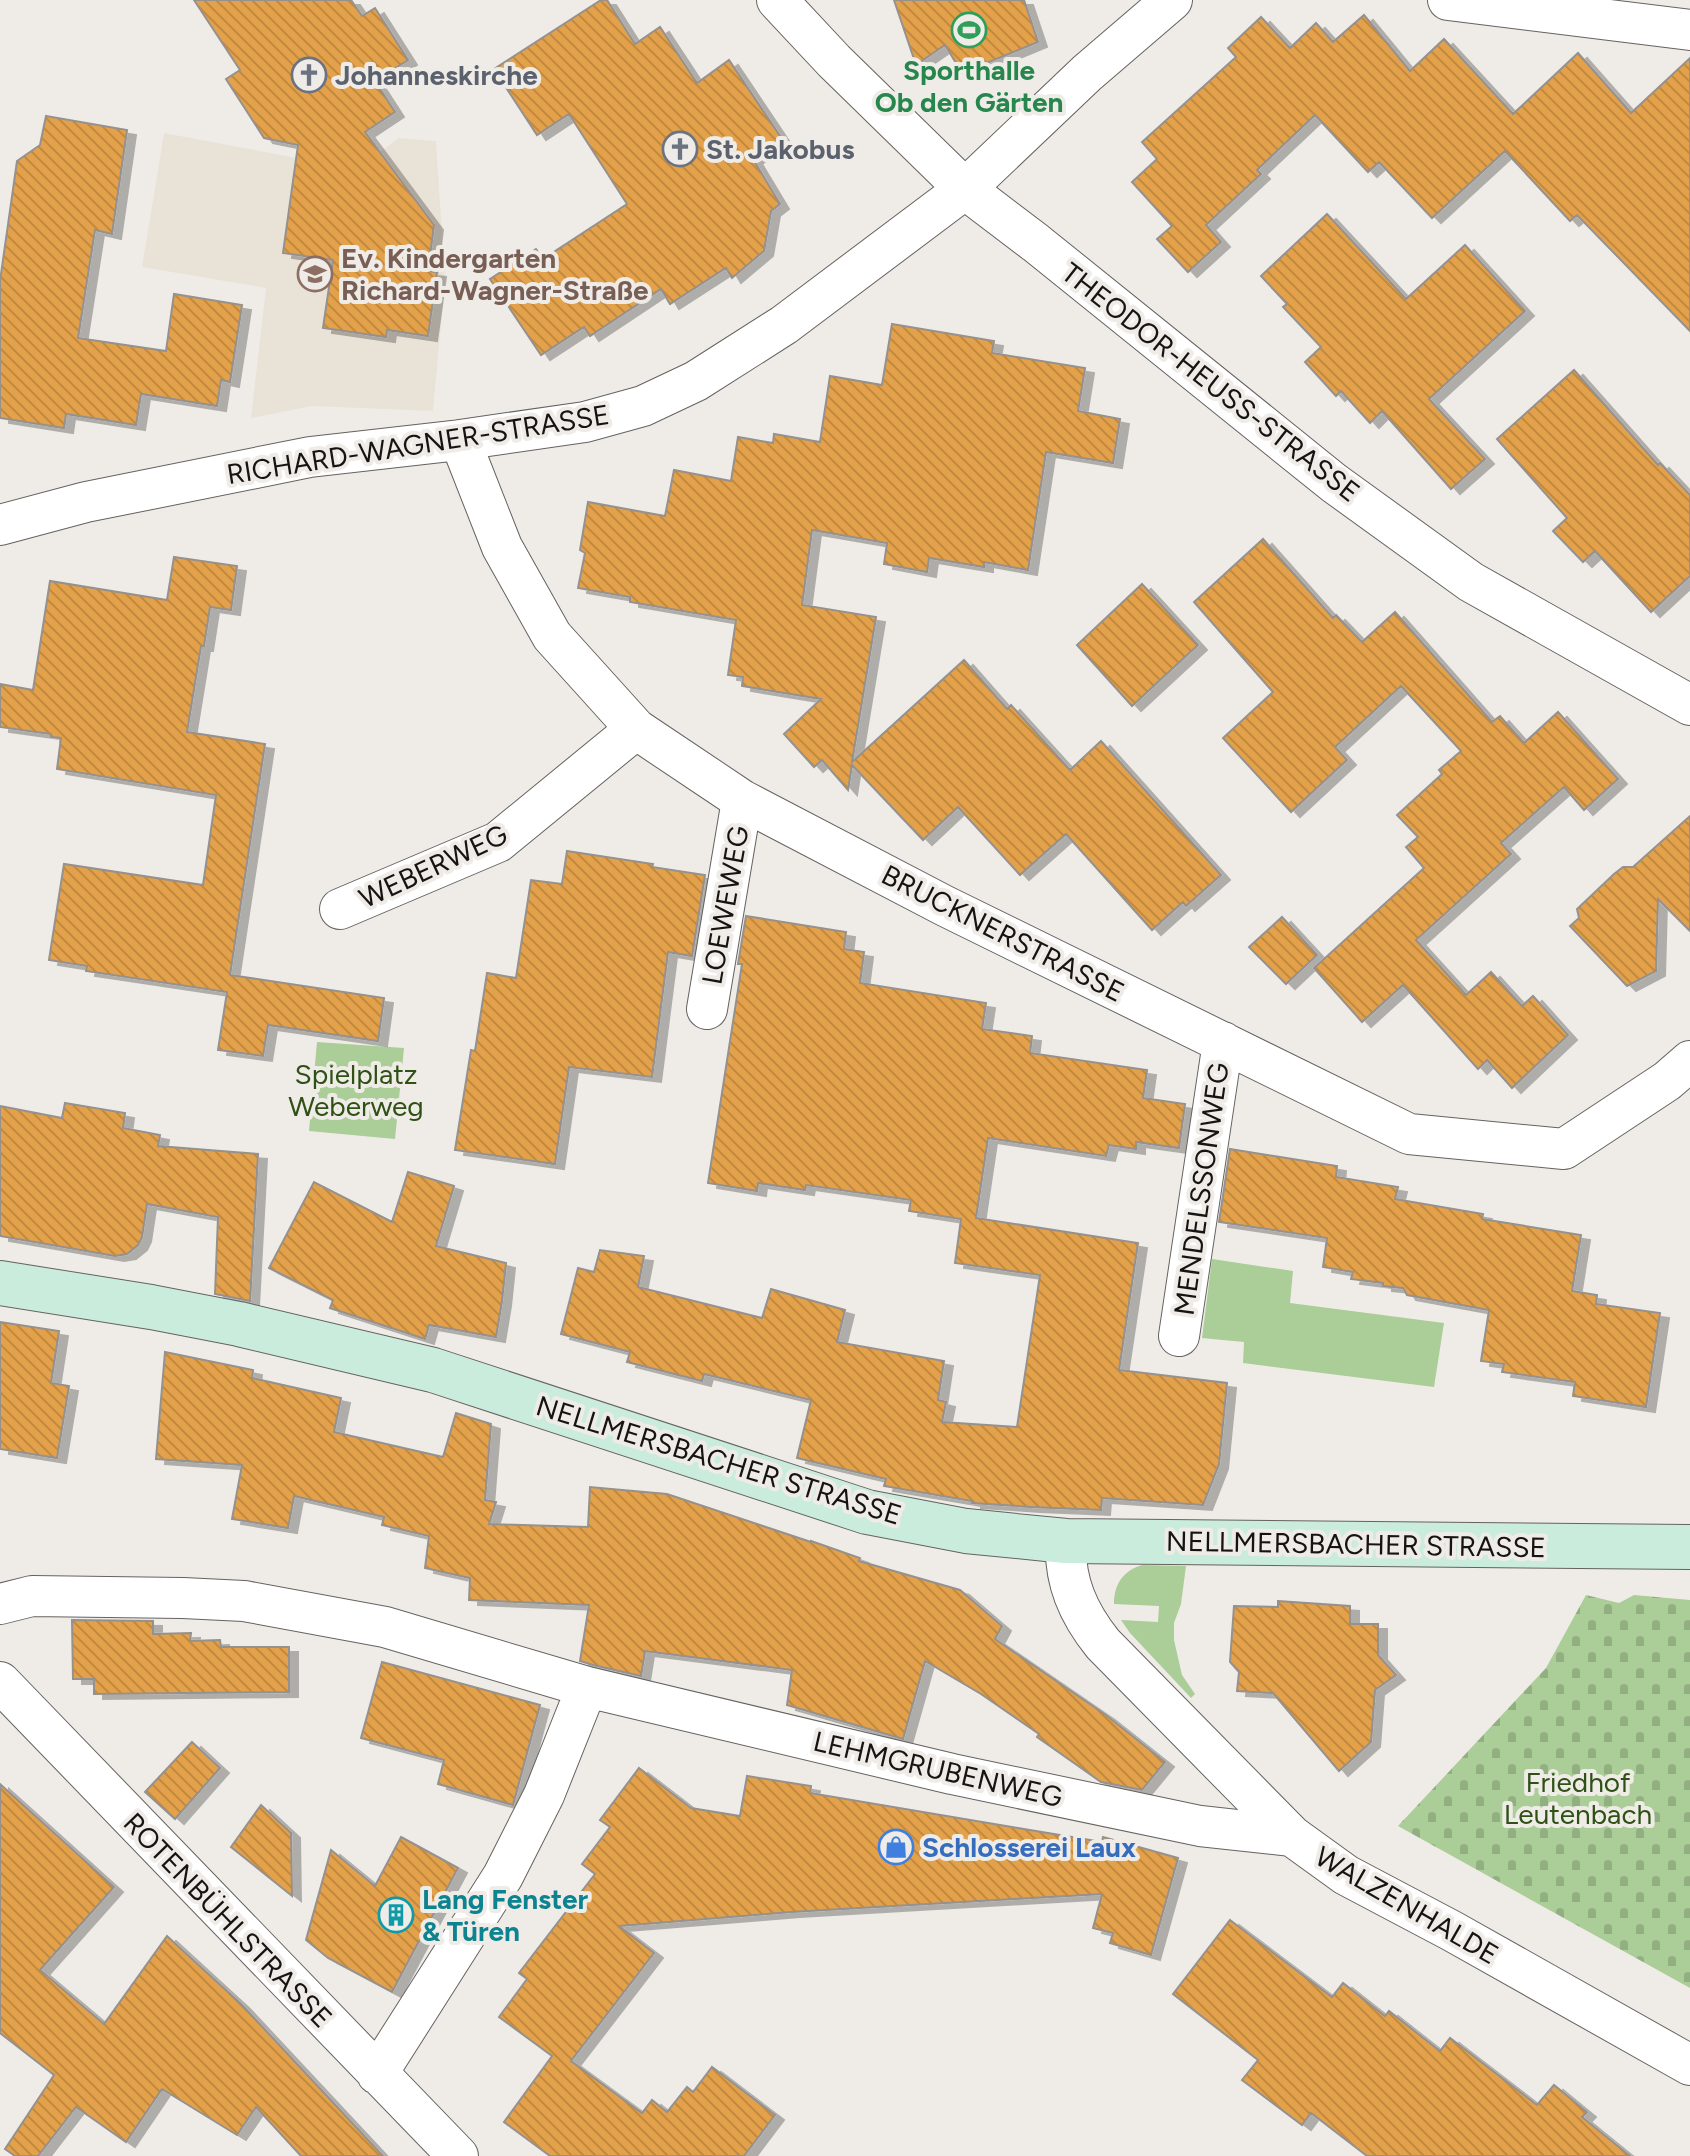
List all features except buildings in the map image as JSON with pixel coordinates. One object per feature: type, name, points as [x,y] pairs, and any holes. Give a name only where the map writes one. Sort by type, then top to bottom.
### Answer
[{"type":"street","name":"THEODOR-HEUSS-STRASSE","points":[[777,0],[834,61],[965,189],[1334,483],[1471,582],[1690,705]]},
{"type":"street","name":"RICHARD-WAGNER-STRASSE","points":[[0,525],[86,502],[310,457],[585,422],[643,406],[696,381],[784,325],[965,189],[1087,73],[1172,0]]},
{"type":"street","points":[[1448,0],[1690,30]]},
{"type":"street","name":"BRUCKNERSTRASSE","points":[[460,440],[502,547],[552,636],[636,729],[742,800],[945,906],[1409,1134],[1564,1149],[1667,1081],[1690,1061]]},
{"type":"street","name":"WEBERWEG","points":[[340,909],[498,842],[636,729]]},
{"type":"street","name":"LOEWEWEG","points":[[707,1009],[742,800]]},
{"type":"street","name":"MENDELSSONWEG","points":[[1179,1336],[1223,1042]]},
{"type":"street","name":"NELLMERSBACHER STRASSE","points":[[0,1283],[239,1324],[433,1370],[867,1512],[966,1531],[1066,1541],[1690,1547]]},
{"type":"street","name":"WALZENHALDE","points":[[1066,1541],[1065,1562],[1073,1595],[1089,1627],[1292,1836],[1346,1875],[1690,2065]]},
{"type":"street","name":"LEHMGRUBENWEG","points":[[0,1604],[32,1596],[244,1601],[385,1627],[587,1687],[952,1774],[1185,1823],[1292,1836]]},
{"type":"street","name":"ROTENBÜHLSTRASSE","points":[[0,1682],[458,2156]]},
{"type":"street","points":[[377,2074],[503,1876],[544,1795],[587,1687]]},
{"type":"shaded area","name":"Ev. Kindergarten Richard-Wagner-Straße","points":[[164,133],[356,169],[399,138],[436,141],[445,281],[433,411],[312,406],[251,418],[266,288],[142,267]]},
{"type":"green space","name":"Spielplatz Weberweg","points":[[317,1042],[404,1048],[395,1139],[309,1131]]},
{"type":"green space","points":[[1212,1259],[1293,1271],[1290,1303],[1444,1323],[1434,1387],[1243,1363],[1244,1342],[1202,1338]]},
{"type":"green space","points":[[1142,1565],[1186,1566],[1181,1604],[1174,1623],[1174,1640],[1182,1675],[1195,1694],[1191,1698],[1121,1620],[1158,1622],[1159,1606],[1114,1604],[1121,1579]]},
{"type":"green space","name":"Friedhof Leutenbach","points":[[1586,1595],[1619,1603],[1634,1595],[1690,1600],[1690,1988],[1398,1826],[1546,1668]]},
{"type":"place","name":"Sporthalle Ob den Gärten","points":[[969,30]]},
{"type":"place","name":"Johanneskirche","points":[[309,75]]},
{"type":"place","name":"St. Jakobus","points":[[680,149]]},
{"type":"place","name":"Ev. Kindergarten Richard-Wagner-Straße","points":[[315,274]]},
{"type":"place","name":"Schlosserei Laux","points":[[896,1847]]},
{"type":"place","name":"Lang Fenster & Türen","points":[[396,1915]]}]
